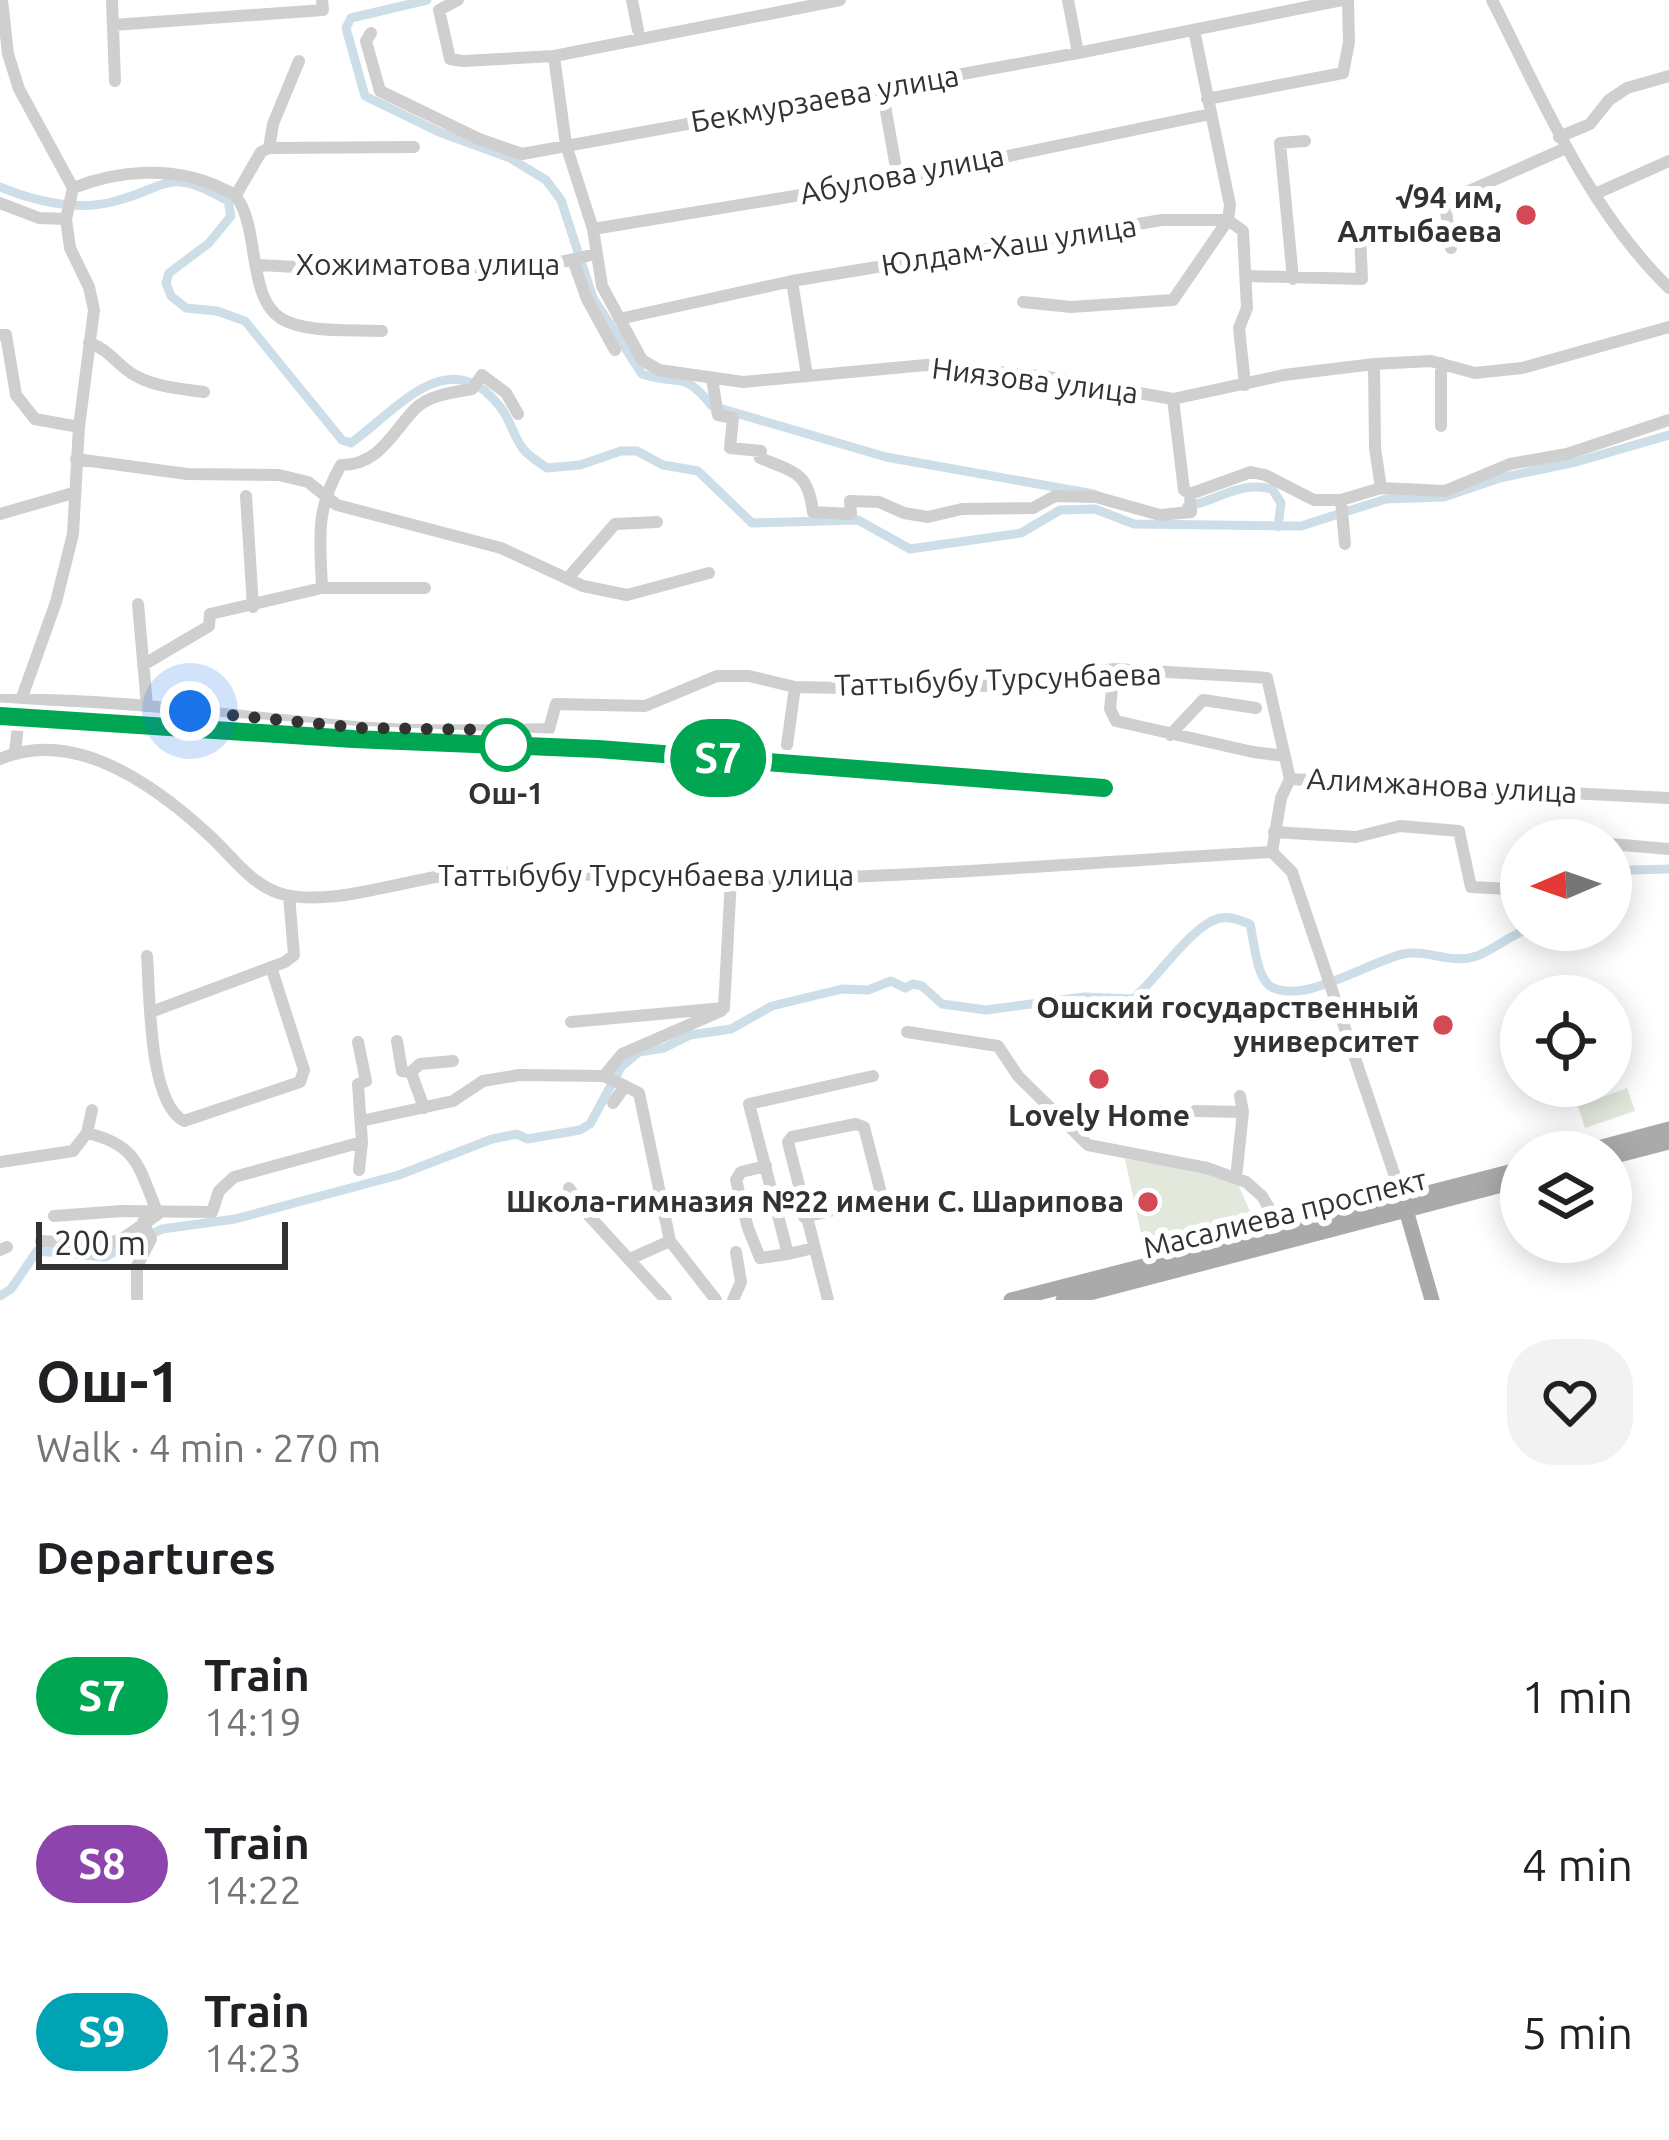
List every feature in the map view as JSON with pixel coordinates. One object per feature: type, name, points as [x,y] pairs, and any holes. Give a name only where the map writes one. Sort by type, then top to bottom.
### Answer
[{"type":"main road","points":[[1632,1139],[1669,1129]]},
{"type":"main road","points":[[1632,1152],[1669,1142]]},
{"type":"main road","name":"Масалиева проспект","points":[[1069,1299],[1500,1176]]},
{"type":"main road","name":"Масалиева проспект","points":[[1405,1206],[1500,1185]]},
{"type":"main road","points":[[1011,1300],[1282,1230],[1405,1206],[1432,1300]]},
{"type":"street","points":[[2,0],[8,54],[19,89],[72,190],[67,214],[70,248],[89,287],[94,310],[69,559],[20,700],[15,752]]},
{"type":"street","points":[[112,0],[115,81]]},
{"type":"street","points":[[113,26],[323,10],[322,0]]},
{"type":"street","points":[[458,0],[439,10],[450,59],[554,56],[840,0]]},
{"type":"street","points":[[632,0],[638,30]]},
{"type":"street","points":[[1068,0],[1078,53]]},
{"type":"street","name":"Бекмурзаева улица","points":[[370,33],[366,41],[380,91],[479,139],[522,154],[1345,0]]},
{"type":"street","name":"Абулова улица","points":[[593,230],[898,179],[1343,73],[1349,42],[1345,0]]},
{"type":"street","points":[[1492,0],[1563,142],[1642,262],[1669,288]]},
{"type":"street","points":[[1023,302],[1071,307],[1173,300],[1228,220],[1229,185],[1194,30]]},
{"type":"street","name":"Ниязова улица","points":[[554,56],[566,145],[593,230],[584,257],[642,360],[659,370],[743,382],[926,365],[1048,377],[1173,399],[1284,375],[1374,364],[1441,363],[1474,373],[1522,368],[1669,327]]},
{"type":"street","points":[[269,148],[273,124],[299,61]]},
{"type":"street","points":[[1451,248],[1446,212],[1451,199],[1563,142],[1590,124],[1627,88],[1669,76]]},
{"type":"street","points":[[882,88],[898,179]]},
{"type":"street","points":[[1292,279],[1280,143],[1305,141]]},
{"type":"street","points":[[236,195],[261,152],[269,148],[414,146]]},
{"type":"street","points":[[1595,194],[1669,161]]},
{"type":"street","points":[[72,190],[98,178],[169,173],[207,181],[236,195],[267,305],[280,318],[296,325],[382,331]]},
{"type":"street","points":[[0,203],[39,218],[67,214]]},
{"type":"street","name":"Юлдам-Хаш улица","points":[[620,319],[792,281],[1162,220],[1228,220]]},
{"type":"street","points":[[1228,220],[1243,231],[1247,308],[1239,328],[1245,385]]},
{"type":"street","points":[[1246,276],[1362,279],[1360,234]]},
{"type":"street","name":"Хожиматова улица","points":[[258,265],[474,270],[584,257],[587,299],[615,350]]},
{"type":"street","points":[[792,281],[807,376]]},
{"type":"street","points":[[0,335],[6,335],[16,395],[35,419],[79,427]]},
{"type":"street","points":[[89,343],[105,348],[132,375],[154,384],[204,392]]},
{"type":"street","points":[[1441,363],[1441,426]]},
{"type":"street","points":[[1374,364],[1375,448],[1382,488]]},
{"type":"street","points":[[322,588],[319,517],[325,493],[341,465],[357,465],[384,449],[417,407],[475,383],[482,375],[506,393],[518,414]]},
{"type":"street","points":[[712,379],[718,415],[734,418],[730,448],[761,452],[760,458],[802,476],[810,485],[814,512],[850,514],[850,501],[879,502],[928,517],[962,509],[1033,508],[1055,496],[1096,497],[1160,515],[1191,512],[1173,399]]},
{"type":"street","points":[[1192,501],[1257,472],[1304,498],[1341,503],[1382,488],[1434,491],[1459,487],[1510,464],[1567,454],[1669,419]]},
{"type":"street","points":[[76,459],[188,474],[279,475],[308,482],[337,505],[501,548],[568,578],[627,595],[709,572]]},
{"type":"street","points":[[0,514],[73,493]]},
{"type":"street","points":[[246,496],[253,607]]},
{"type":"street","points":[[1341,503],[1345,544]]},
{"type":"street","points":[[568,578],[616,524],[657,522]]},
{"type":"street","points":[[142,665],[209,626],[210,614],[322,588],[425,588]]},
{"type":"street","points":[[0,700],[147,706],[138,604]]},
{"type":"street","points":[[1114,669],[1112,716],[1116,721],[1285,756]]},
{"type":"street","name":"Таттыбубу Турсунбаева","points":[[147,706],[361,728],[509,730],[549,729],[556,704],[645,706],[717,676],[749,676],[795,687],[898,689],[1006,685],[1114,669],[1267,678],[1290,778]]},
{"type":"street","points":[[787,745],[795,687]]},
{"type":"street","points":[[1170,735],[1203,700],[1256,708]]},
{"type":"street","points":[[0,759],[15,752],[54,748],[85,755],[158,791],[263,888],[289,896],[294,956],[151,1012]]},
{"type":"street","name":"Алимжанова улица","points":[[1272,852],[1290,778],[1669,798]]},
{"type":"street","points":[[1274,832],[1356,837],[1400,826],[1460,831],[1471,887],[1500,889]]},
{"type":"street","points":[[1632,846],[1669,849]]},
{"type":"street","points":[[1272,852],[1292,872],[1405,1206]]},
{"type":"street","name":"Таттыбубу Турсунбаева улица","points":[[289,896],[330,897],[442,874],[551,872],[731,880],[1272,852]]},
{"type":"street","points":[[613,1103],[622,1054],[716,1016],[724,1008],[731,880]]},
{"type":"street","points":[[147,956],[154,1058],[172,1114],[184,1121],[300,1082],[304,1070],[272,967]]},
{"type":"street","points":[[571,1022],[724,1008]]},
{"type":"street","points":[[907,1032],[998,1046],[1018,1076],[1088,1145],[1237,1178],[1254,1186],[1282,1230]]},
{"type":"street","points":[[397,1041],[398,1064],[402,1071],[412,1072]]},
{"type":"street","points":[[358,1042],[366,1081],[358,1084],[359,1170]]},
{"type":"street","points":[[412,1072],[420,1064],[453,1061]]},
{"type":"street","points":[[412,1072],[424,1108]]},
{"type":"street","points":[[361,1121],[453,1101],[483,1082],[519,1075],[614,1081],[639,1093],[670,1241],[716,1300]]},
{"type":"street","points":[[788,1254],[749,1104],[873,1076]]},
{"type":"street","points":[[1237,1178],[1240,1096]]},
{"type":"street","points":[[0,1162],[73,1151],[87,1133],[92,1110]]},
{"type":"street","points":[[1195,1112],[1243,1112]]},
{"type":"street","points":[[804,1217],[877,1200],[881,1193],[864,1126],[792,1137],[788,1142],[804,1217],[828,1300]]},
{"type":"street","points":[[87,1133],[132,1151],[158,1214]]},
{"type":"street","points":[[55,1216],[122,1211],[212,1213],[219,1191],[234,1178],[362,1142]]},
{"type":"street","points":[[766,1166],[741,1172],[736,1180],[760,1258],[814,1248]]},
{"type":"street","points":[[569,1187],[582,1208],[667,1300]]},
{"type":"street","points":[[137,1300],[137,1266],[147,1230],[158,1214]]},
{"type":"street","points":[[41,1241],[105,1245],[147,1230]]},
{"type":"street","points":[[632,1258],[670,1241]]},
{"type":"street","points":[[733,1300],[741,1282],[736,1252]]},
{"type":"shaded area","points":[[1632,1102],[1635,1111],[1585,1128],[1578,1107],[1632,1107]]},
{"type":"shaded area","points":[[1125,1159],[1210,1172],[1238,1184],[1252,1216],[1142,1238]]},
{"type":"waterway","points":[[427,0],[351,18],[346,28],[365,96],[439,132],[510,158],[546,180],[561,200],[593,298],[642,374],[686,383],[712,406],[886,457],[1094,494]]},
{"type":"waterway","points":[[0,187],[41,200],[84,205],[112,202],[179,182],[228,201],[231,216],[209,243],[169,273],[166,283],[171,296],[186,308],[217,311],[245,321],[342,440],[351,443],[424,387],[463,380],[482,389],[501,408],[524,450],[547,468],[637,451],[663,465],[698,471],[752,523],[858,520],[910,549],[1021,533],[1060,510],[1095,509],[1134,524],[1301,526],[1386,499],[1444,497],[1669,435]]},
{"type":"waterway","points":[[1186,507],[1239,489],[1272,489],[1281,503],[1278,527]]},
{"type":"waterway","points":[[1632,870],[1669,869]]},
{"type":"waterway","points":[[0,1296],[11,1289],[37,1251],[105,1257],[162,1229],[235,1219],[399,1175],[492,1139],[580,1130],[590,1124],[621,1067],[639,1052],[664,1048],[690,1035],[731,1029],[772,1006],[842,989],[868,990],[891,981],[905,988],[913,984],[942,1004],[986,1010],[1084,997],[1133,999],[1187,940],[1210,922],[1225,918],[1250,924],[1265,981],[1283,991],[1317,987],[1403,954],[1458,959],[1477,956],[1500,944]]},
{"type":"railway","points":[[0,716],[598,749],[1104,788]]},
{"type":"train","name":"S7","points":[[0,716],[598,749],[1104,788]]},
{"type":"place","name":"√94 им, Алтыбаева","points":[[1526,215]]},
{"type":"place","name":"Ош-1","points":[[506,745]]},
{"type":"place","name":"Ошский государственный университет","points":[[1443,1025]]},
{"type":"place","name":"Lovely Home","points":[[1099,1079]]},
{"type":"place","name":"Школа-гимназия №22 имени С. Шарипова","points":[[1148,1202]]},
{"type":"route","points":[[190,711],[361,728],[509,730],[506,745]]}]
